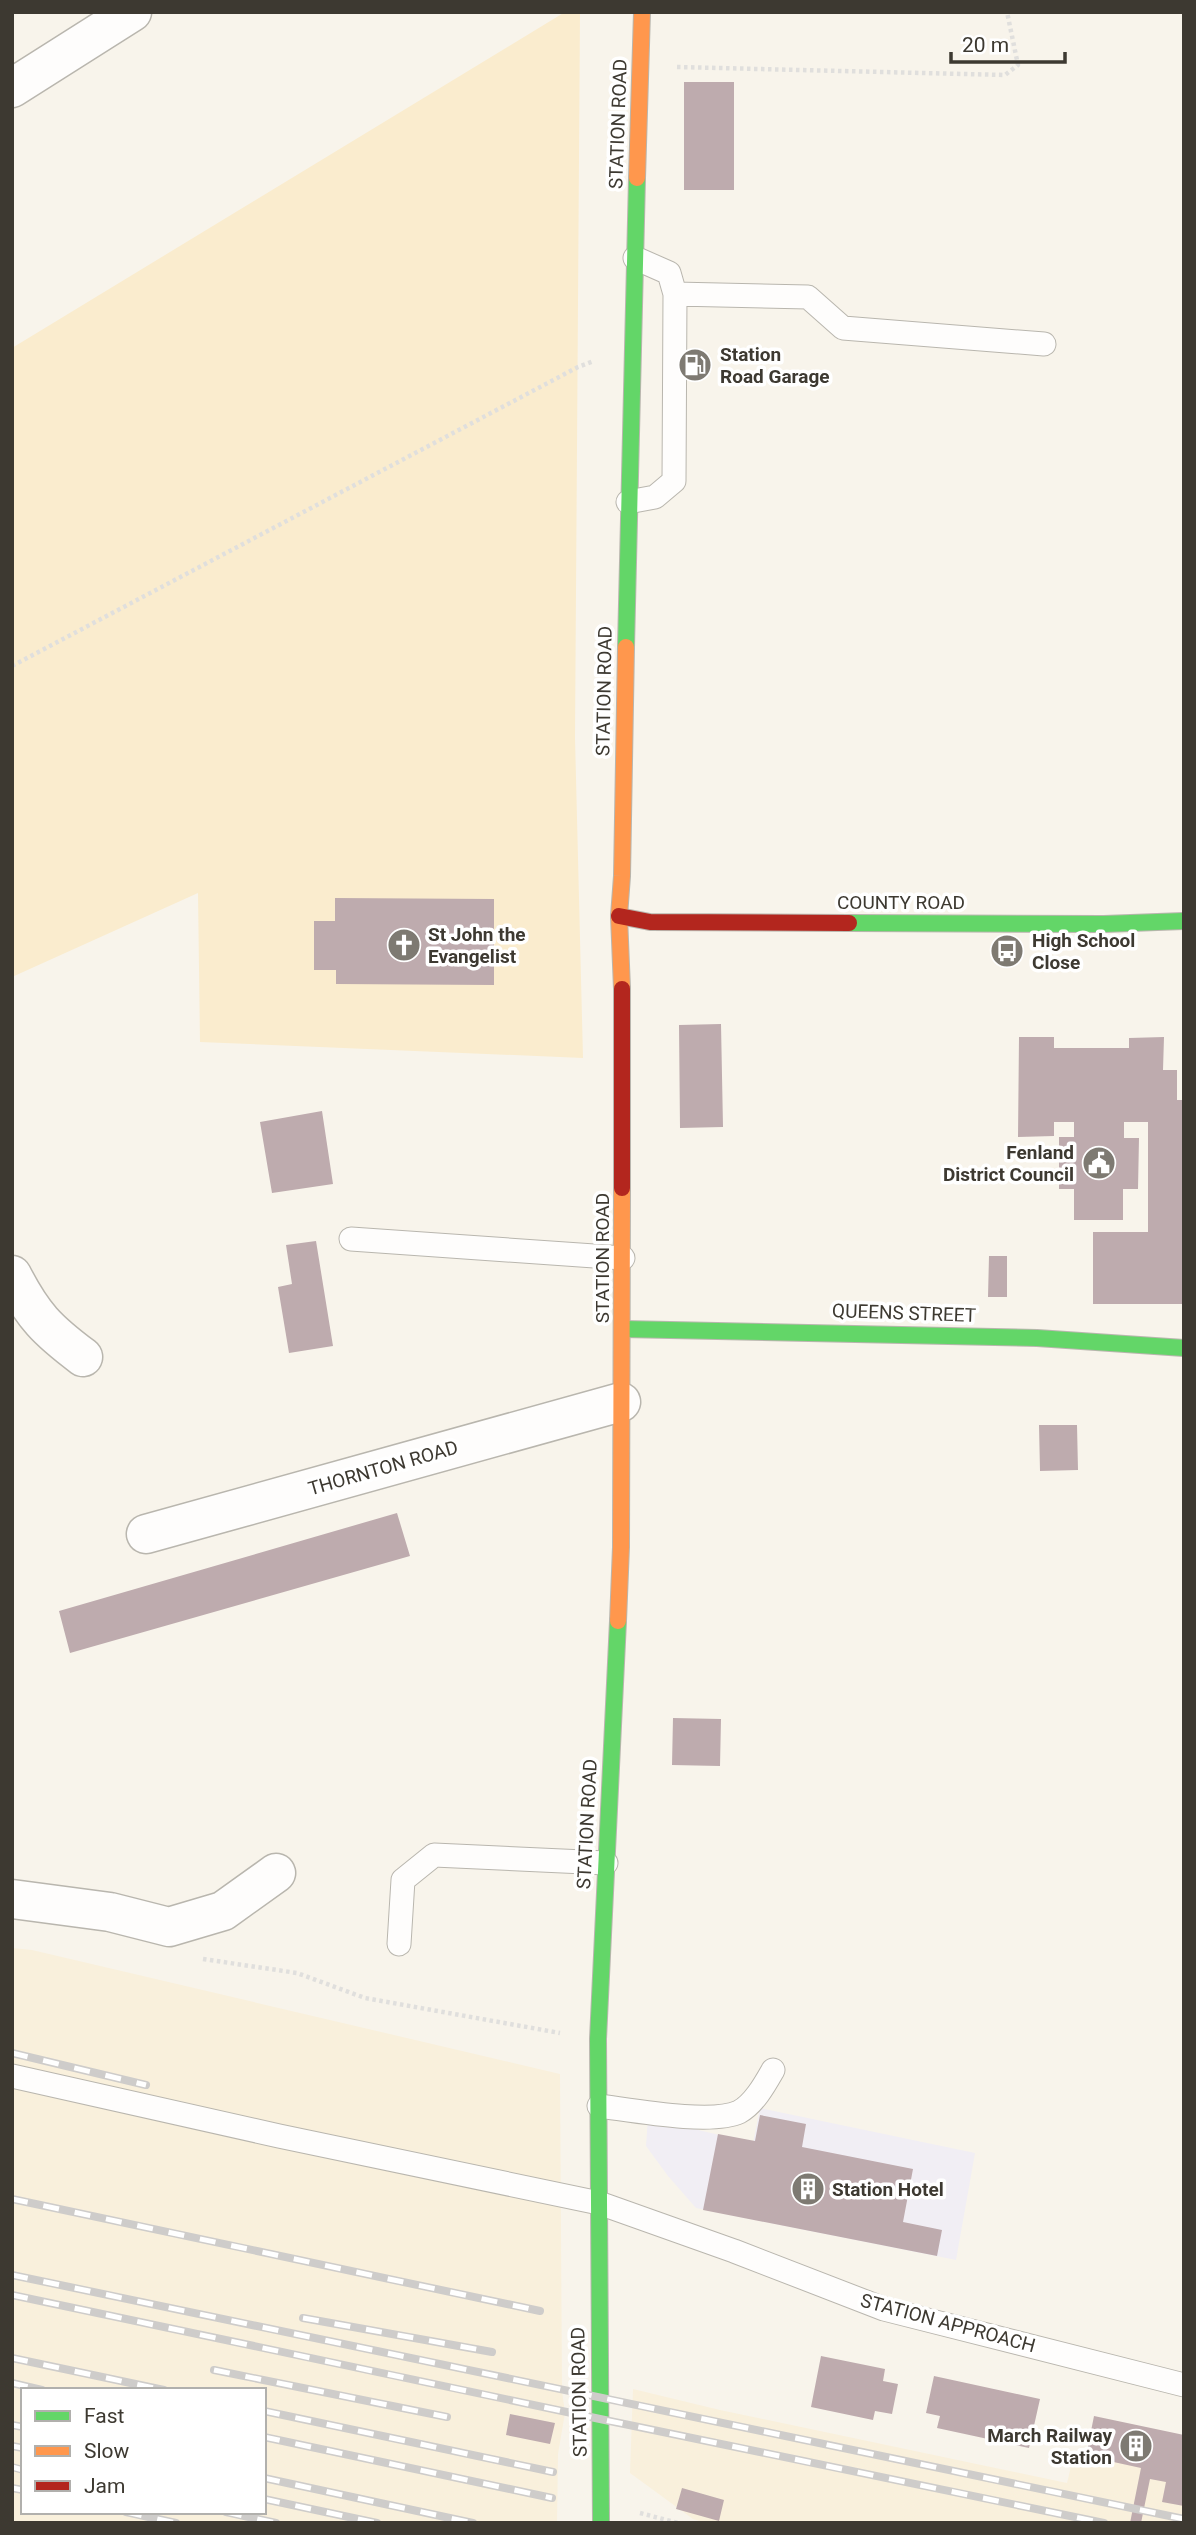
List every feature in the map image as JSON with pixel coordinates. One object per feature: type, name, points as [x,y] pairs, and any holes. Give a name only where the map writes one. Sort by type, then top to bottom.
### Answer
[{"type":"main road","name":"STATION ROAD","points":[[601,2523],[598,2039],[621,1547],[623,1258],[622,958],[619,916],[642,12]]},
{"type":"main road","name":"COUNTY ROAD","points":[[619,916],[650,922],[1104,924],[1184,921]]},
{"type":"main road","name":"QUEENS STREET","points":[[623,1329],[1037,1338],[1184,1348]]},
{"type":"street","points":[[12,88],[132,12]]},
{"type":"street","points":[[12,1275],[25,1301],[49,1332],[83,1357]]},
{"type":"street","name":"THORNTON ROAD","points":[[146,1534],[621,1402]]},
{"type":"street","points":[[12,1899],[110,1912],[169,1927],[223,1912],[275,1873]]},
{"type":"lane","points":[[628,502],[655,497],[674,481],[675,294],[669,274],[635,258]]},
{"type":"lane","points":[[675,294],[808,297],[843,328],[1044,344]]},
{"type":"lane","points":[[351,1240],[623,1258]]},
{"type":"lane","points":[[399,1944],[403,1880],[434,1855],[606,1863]]},
{"type":"lane","points":[[598,2106],[713,2117],[740,2111],[760,2092],[774,2070]]},
{"type":"lane","name":"STATION APPROACH","points":[[12,2076],[598,2203],[734,2251],[884,2309],[1184,2385]]},
{"type":"path","points":[[640,66],[1005,75],[1018,65],[1007,12]]},
{"type":"path","points":[[12,666],[578,367],[632,347]]},
{"type":"path","points":[[202,1958],[297,1973],[365,1998],[598,2039]]},
{"type":"shaded area","points":[[565,12],[580,12],[575,738],[583,1058],[200,1042],[198,893],[12,977],[12,348]]},
{"type":"shaded area","points":[[12,1948],[32,1950],[560,2074],[562,2391],[565,2413],[558,2454],[557,2523],[12,2523]]},
{"type":"shaded area","points":[[760,2108],[975,2153],[956,2260],[696,2208],[646,2146],[648,2118],[753,2143]]},
{"type":"shaded area","points":[[633,2389],[720,2410],[1067,2483],[1074,2454],[1086,2456],[1184,2435],[1184,2523],[706,2523],[693,2519],[630,2473]]},
{"type":"building","points":[[684,82],[734,82],[734,190],[684,190]]},
{"type":"building","name":"St John the Evangelist","points":[[335,898],[494,899],[494,985],[336,984],[336,970],[314,970],[314,921],[335,921]]},
{"type":"building","points":[[721,1024],[723,1127],[680,1128],[679,1025]]},
{"type":"building","name":"Fenland District Council","points":[[1019,1037],[1054,1037],[1054,1048],[1129,1048],[1129,1038],[1164,1037],[1163,1070],[1177,1070],[1177,1100],[1184,1100],[1184,1304],[1093,1304],[1093,1232],[1148,1232],[1148,1122],[1124,1122],[1124,1138],[1139,1138],[1138,1189],[1123,1189],[1123,1220],[1074,1220],[1074,1189],[1059,1189],[1059,1137],[1074,1137],[1074,1122],[1054,1122],[1054,1136],[1018,1137]]},
{"type":"building","points":[[322,1111],[333,1184],[272,1193],[260,1122]]},
{"type":"building","points":[[316,1241],[333,1346],[289,1353],[278,1287],[292,1284],[286,1245]]},
{"type":"building","points":[[989,1256],[1007,1256],[1007,1297],[988,1297]]},
{"type":"building","points":[[1039,1425],[1077,1425],[1078,1470],[1040,1471]]},
{"type":"building","points":[[397,1513],[410,1556],[70,1653],[59,1611]]},
{"type":"building","points":[[673,1718],[721,1719],[720,1766],[672,1765]]},
{"type":"building","name":"Station Hotel","points":[[760,2115],[806,2124],[802,2147],[913,2169],[903,2222],[942,2230],[937,2256],[703,2210],[718,2134],[755,2141]]},
{"type":"building","points":[[821,2356],[885,2369],[883,2381],[898,2384],[892,2414],[875,2411],[873,2420],[811,2407]]},
{"type":"building","points":[[934,2376],[1040,2399],[1029,2448],[937,2428],[940,2416],[926,2413]]},
{"type":"building","points":[[510,2414],[555,2423],[550,2444],[506,2435]]},
{"type":"building","name":"March Railway Station","points":[[1094,2416],[1184,2435],[1184,2506],[1162,2502],[1166,2482],[1150,2479],[1141,2523],[1130,2523],[1141,2468],[1086,2456]]},
{"type":"building","points":[[682,2488],[724,2500],[719,2521],[676,2509]]},
{"type":"railway","points":[[12,2053],[146,2085]]},
{"type":"railway","points":[[12,2199],[540,2311]]},
{"type":"railway","points":[[12,2275],[1184,2519]]},
{"type":"railway","points":[[12,2295],[1104,2523]]},
{"type":"railway","points":[[303,2318],[492,2352]]},
{"type":"railway","points":[[12,2358],[154,2388]]},
{"type":"railway","points":[[214,2370],[447,2417]]},
{"type":"railway","points":[[12,2383],[33,2388]]},
{"type":"railway","points":[[266,2411],[553,2472]]},
{"type":"railway","points":[[12,2425],[21,2427]]},
{"type":"railway","points":[[266,2437],[552,2498]]},
{"type":"railway","points":[[12,2446],[21,2448]]},
{"type":"railway","points":[[12,2467],[21,2469]]},
{"type":"railway","points":[[266,2478],[473,2523]]},
{"type":"railway","points":[[12,2488],[21,2490]]},
{"type":"railway","points":[[266,2499],[377,2523]]},
{"type":"railway","points":[[135,2514],[176,2523]]},
{"type":"railway","points":[[235,2514],[276,2523]]},
{"type":"traffic: fast","points":[[626,647],[637,178]]},
{"type":"traffic: fast","points":[[849,923],[1104,924],[1184,921]]},
{"type":"traffic: fast","points":[[623,1329],[1037,1338],[1184,1348]]},
{"type":"traffic: fast","points":[[601,2523],[598,2039],[618,1621]]},
{"type":"traffic: slow","points":[[637,178],[642,12]]},
{"type":"traffic: slow","points":[[622,989],[619,916],[626,647]]},
{"type":"traffic: slow","points":[[618,1621],[621,1547],[622,1188]]},
{"type":"traffic: jam","points":[[619,916],[650,922],[849,923]]},
{"type":"traffic: jam","points":[[622,989],[622,1188]]},
{"type":"place","name":"Station Road Garage","points":[[695,365]]},
{"type":"place","name":"St John the Evangelist","points":[[404,945]]},
{"type":"place","name":"High School Close","points":[[1007,951]]},
{"type":"place","name":"Fenland District Council","points":[[1099,1163]]},
{"type":"place","name":"Station Hotel","points":[[808,2189]]},
{"type":"place","name":"March Railway Station","points":[[1136,2446]]}]
